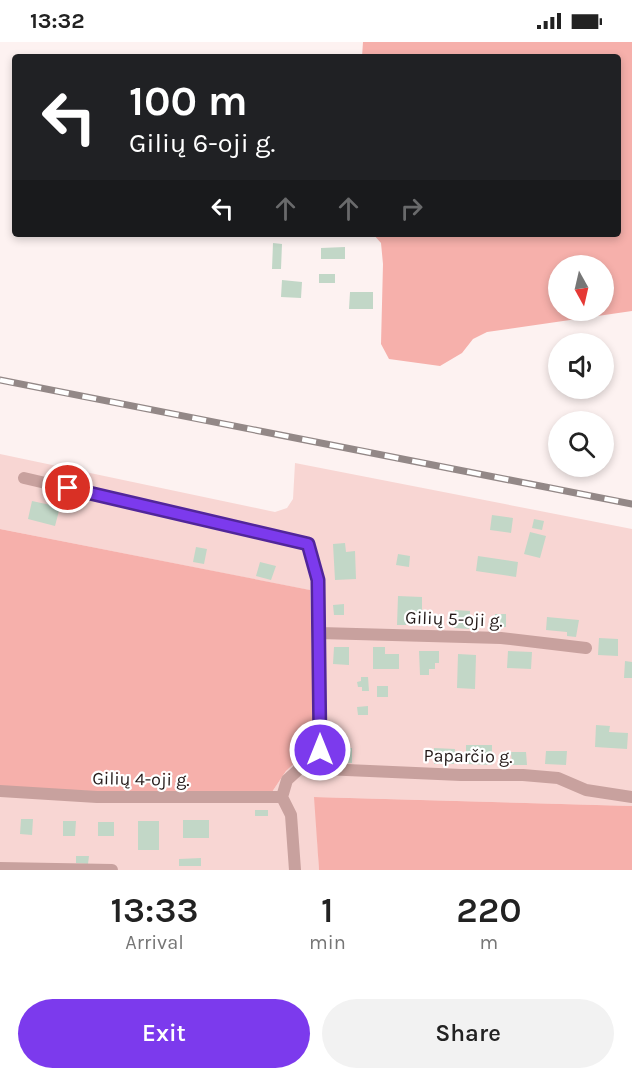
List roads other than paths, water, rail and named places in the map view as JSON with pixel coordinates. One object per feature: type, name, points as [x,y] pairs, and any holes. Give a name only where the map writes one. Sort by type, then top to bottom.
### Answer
[{"type":"street","points":[[24,478],[308,544],[318,580],[320,750],[287,780],[282,797],[291,815],[296,870]]},
{"type":"street","name":"Gilių 5-oji g.","points":[[320,633],[501,638],[586,648]]},
{"type":"street","name":"Paparčio g.","points":[[301,768],[558,778],[586,790],[632,797]]},
{"type":"street","name":"Gilių 4-oji g.","points":[[0,790],[97,797],[282,797]]},
{"type":"street","points":[[0,868],[112,870]]},
{"type":"railway","points":[[0,380],[632,504]]}]
